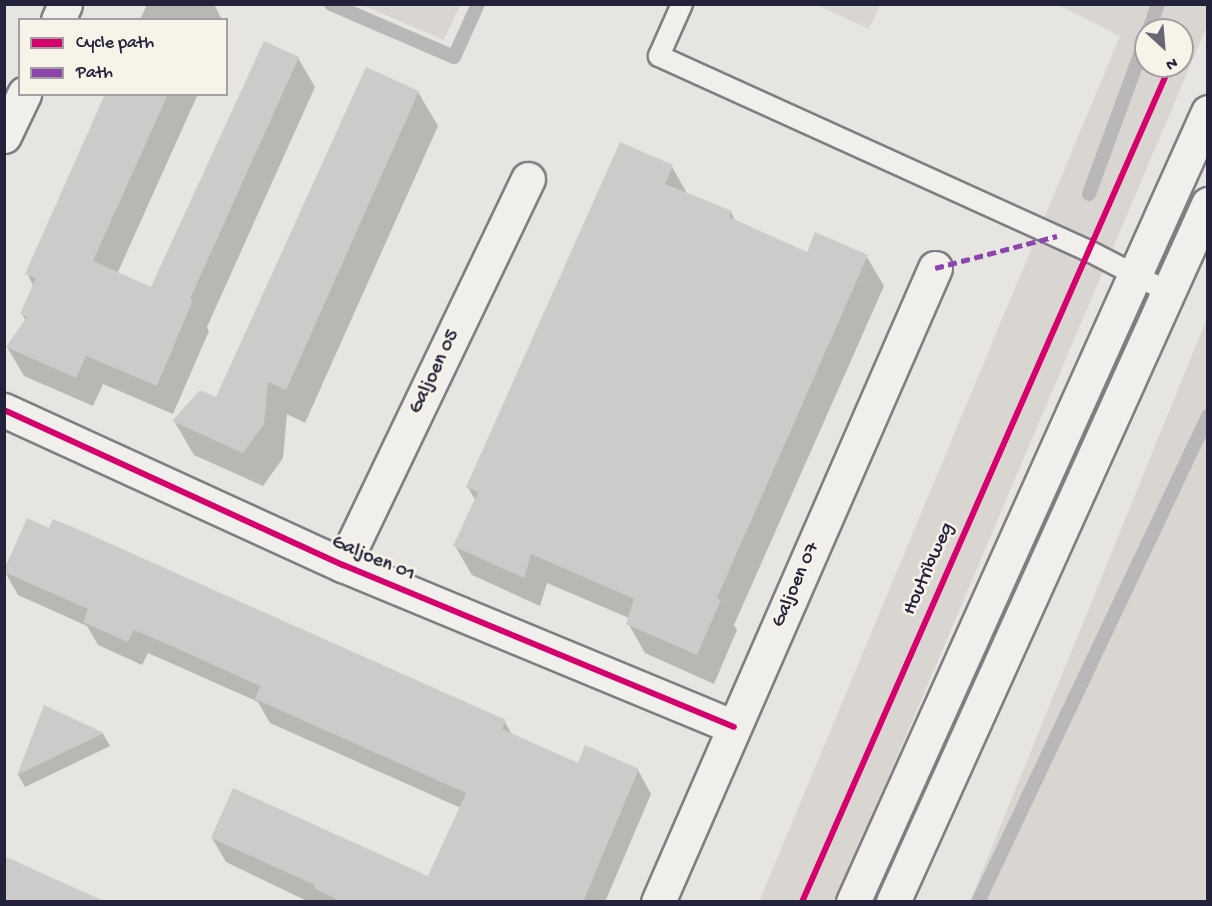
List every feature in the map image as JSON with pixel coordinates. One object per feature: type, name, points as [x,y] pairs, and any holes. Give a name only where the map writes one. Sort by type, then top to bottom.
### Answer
[{"type":"street","points":[[59,18],[65,4]]},
{"type":"street","points":[[4,136],[23,96]]},
{"type":"street","points":[[853,902],[1208,112]]},
{"type":"street","name":"Galjoen 05","points":[[343,565],[528,179]]},
{"type":"street","points":[[893,902],[1208,204]]},
{"type":"street","name":"Galjoen 07","points":[[658,902],[935,268]]},
{"type":"street","name":"Galjoen 01","points":[[4,410],[343,565],[734,727]]},
{"type":"lane","points":[[682,4],[659,57],[1168,292]]},
{"type":"shaded area","points":[[362,5],[460,5],[444,40]]},
{"type":"shaded area","points":[[817,5],[880,5],[869,29]]},
{"type":"shaded area","points":[[1058,5],[1207,5],[1207,26],[1194,57],[1194,18],[1134,18],[1134,78],[1185,78],[836,901],[759,902],[1120,36]]},
{"type":"shaded area","points":[[1207,318],[1207,901],[970,901]]},
{"type":"building","points":[[264,41],[299,57],[190,299],[193,300],[157,386],[86,356],[76,378],[6,347],[27,317],[20,314],[36,278],[25,274],[104,96],[167,96],[93,261],[151,287]]},
{"type":"building","points":[[366,67],[419,91],[286,390],[268,382],[264,424],[243,453],[172,421],[200,390],[216,397]]},
{"type":"building","points":[[620,142],[673,165],[665,184],[732,211],[729,217],[807,252],[815,232],[868,255],[717,598],[721,600],[697,655],[626,624],[634,599],[531,554],[524,578],[453,546],[478,492],[466,487]]},
{"type":"building","points":[[27,518],[49,528],[53,519],[75,528],[506,720],[502,729],[578,763],[585,745],[639,769],[583,902],[342,902],[314,888],[315,885],[211,838],[233,788],[428,876],[466,793],[255,699],[260,686],[176,648],[134,630],[128,642],[83,622],[88,609],[4,572]]},
{"type":"building","points":[[44,705],[104,733],[17,775]]},
{"type":"building","points":[[4,856],[106,902],[4,902]]},
{"type":"waterway","points":[[331,4],[454,57],[478,4]]},
{"type":"waterway","points":[[1153,18],[1158,4]]},
{"type":"waterway","points":[[1089,194],[1134,71]]},
{"type":"waterway","points":[[978,902],[1208,416]]},
{"type":"marked path","points":[[935,268],[1057,236]]},
{"type":"cycle path","name":"Houtribweg","points":[[802,902],[1165,78]]},
{"type":"cycle path","points":[[4,410],[343,565],[734,727]]}]
